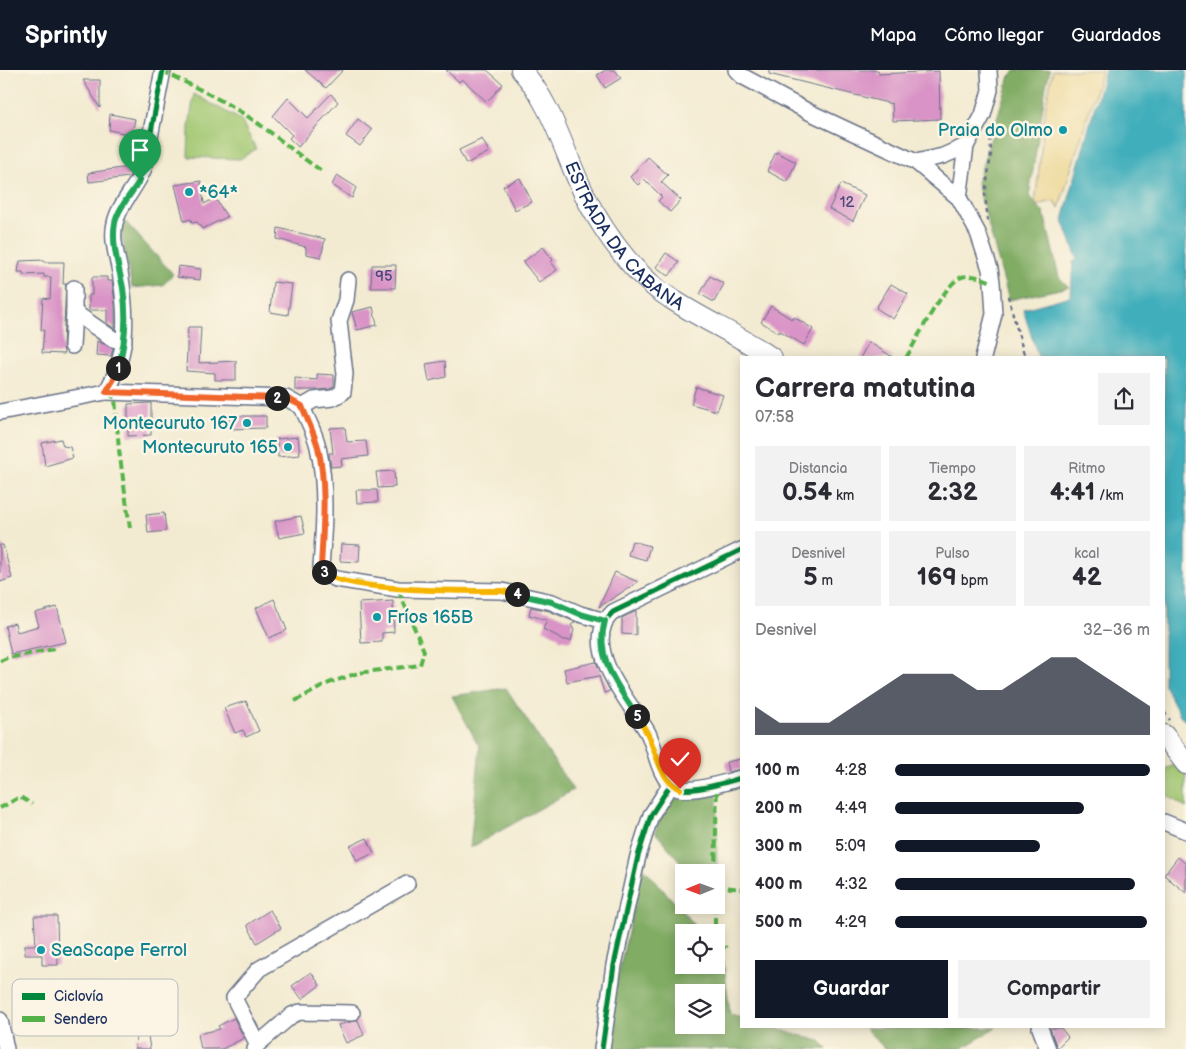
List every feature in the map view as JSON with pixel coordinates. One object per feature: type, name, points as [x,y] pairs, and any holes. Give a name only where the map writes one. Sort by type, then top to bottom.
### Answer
[{"type":"main road","name":"ESTRADA DA CABANA","points":[[520,70],[546,109],[594,213],[616,246],[636,270],[670,298],[737,334],[769,356]]},
{"type":"main road","points":[[1165,736],[1186,764]]},
{"type":"street","points":[[106,392],[114,379],[126,329],[123,291],[114,243],[115,224],[118,214],[140,180],[144,168],[163,70]]},
{"type":"street","points":[[736,70],[742,76],[809,112],[916,162],[959,198],[978,233],[990,269],[994,314],[984,356]]},
{"type":"street","points":[[959,198],[966,146],[983,115],[990,90],[990,70]]},
{"type":"street","points":[[916,162],[943,156],[966,146]]},
{"type":"street","points":[[302,406],[314,400],[333,398],[343,392],[346,374],[339,321],[346,300],[348,280]]},
{"type":"street","points":[[72,346],[74,288]]},
{"type":"street","points":[[74,312],[113,339],[124,341]]},
{"type":"street","points":[[0,412],[106,392],[286,398],[302,406],[317,445],[324,483],[321,567],[325,574],[336,579],[398,589],[502,591],[552,602],[586,616],[605,621]]},
{"type":"street","points":[[740,550],[613,612],[605,621],[601,633],[606,667],[648,734],[664,775],[671,784],[680,789],[693,789],[740,778]]},
{"type":"street","points":[[602,1049],[614,965],[638,856],[651,815],[671,784]]},
{"type":"street","points":[[1165,822],[1186,831]]},
{"type":"street","points":[[256,1047],[254,1037],[234,998],[241,989],[259,970],[407,884]]},
{"type":"street","points":[[256,1047],[292,1015],[300,1012],[352,1013]]},
{"type":"street","points":[[0,1020],[6,1049]]},
{"type":"street","points":[[1040,1028],[1048,1049]]},
{"type":"path","points":[[989,226],[985,195],[991,154],[990,128]]},
{"type":"path","points":[[1006,291],[1024,356]]},
{"type":"green space","points":[[1016,70],[1050,70],[1029,196],[1044,213],[1059,277],[1069,287],[1009,300],[977,183],[1010,76]]},
{"type":"green space","points":[[194,94],[241,120],[256,149],[240,159],[188,157],[189,127]]},
{"type":"green space","points":[[122,218],[173,274],[163,285],[132,288],[121,231]]},
{"type":"green space","points":[[506,688],[573,790],[470,848],[480,748],[452,696]]},
{"type":"green space","points":[[1178,764],[1186,774],[1186,808],[1165,794],[1165,769]]},
{"type":"green space","points":[[717,791],[717,864],[682,864],[655,832],[670,793]]},
{"type":"green space","points":[[643,867],[675,903],[675,914],[685,914],[694,924],[675,924],[675,974],[725,973],[730,1014],[740,1018],[740,1028],[774,1028],[820,1041],[828,1049],[601,1049]]},
{"type":"green space","points":[[865,1028],[996,1028],[961,1049],[885,1049]]},
{"type":"sand","name":"Praia do Olmo","points":[[1053,70],[1102,70],[1059,208],[1054,201],[1035,205],[1046,104]]},
{"type":"water","points":[[1105,70],[1186,70],[1186,722],[1180,715],[1165,687],[1165,356],[1038,356],[1023,309],[1071,296],[1073,262],[1077,258],[1063,220]]},
{"type":"building","points":[[305,70],[343,70],[326,88]]},
{"type":"building","points":[[446,70],[487,70],[503,84],[487,102],[462,79],[459,82]]},
{"type":"building","points":[[606,70],[615,70],[621,78],[605,88],[597,75]]},
{"type":"building","points":[[769,70],[878,70],[879,74],[939,71],[940,119],[893,121],[892,104],[769,74]]},
{"type":"building","points":[[83,80],[100,80],[100,108]]},
{"type":"building","points":[[331,94],[338,102],[298,147],[289,138],[292,135],[273,116],[288,98],[308,118]]},
{"type":"building","points":[[110,114],[135,119],[132,135],[109,130]]},
{"type":"building","points":[[358,119],[372,130],[360,146],[346,136]]},
{"type":"building","points":[[482,139],[489,152],[466,164],[459,150]]},
{"type":"building","points":[[776,152],[796,162],[787,182],[767,171]]},
{"type":"building","points":[[648,157],[668,175],[661,182],[681,200],[670,212],[658,201],[662,197],[644,179],[638,185],[630,177]]},
{"type":"building","points":[[135,166],[129,177],[89,182],[88,173]]},
{"type":"building","points":[[337,175],[356,187],[352,198],[332,185]]},
{"type":"building","points":[[520,178],[532,202],[515,210],[503,186]]},
{"type":"building","points":[[201,181],[204,204],[215,198],[227,217],[202,229],[197,222],[192,223],[191,219],[184,221],[175,185]]},
{"type":"building","points":[[841,184],[865,195],[853,221],[829,209]]},
{"type":"building","points":[[278,228],[325,239],[321,257],[306,254],[306,247],[277,239]]},
{"type":"building","points":[[543,247],[553,260],[551,262],[557,270],[539,282],[523,262]]},
{"type":"building","points":[[666,253],[679,262],[669,276],[656,267]]},
{"type":"building","points":[[44,260],[44,262],[64,262],[63,284],[66,284],[64,354],[42,353],[44,330],[41,330],[43,298],[50,299],[51,277],[44,277],[44,274],[23,275],[23,272],[18,272],[20,261]]},
{"type":"building","points":[[372,265],[396,265],[395,288],[371,288]]},
{"type":"building","points":[[178,266],[201,269],[200,280],[177,277]]},
{"type":"building","points":[[710,276],[724,284],[714,302],[700,294]]},
{"type":"building","points":[[92,277],[107,277],[107,281],[112,281],[115,304],[115,329],[107,323],[107,310],[89,310],[89,295],[92,295]]},
{"type":"building","points":[[273,282],[292,284],[288,315],[270,312]]},
{"type":"building","points":[[891,284],[908,294],[893,319],[876,308]]},
{"type":"building","points":[[771,306],[793,320],[794,317],[813,329],[804,345],[761,322]]},
{"type":"building","points":[[373,307],[377,325],[357,330],[352,312]]},
{"type":"building","points":[[188,327],[201,327],[199,363],[236,361],[236,380],[215,380],[215,373],[186,371]]},
{"type":"building","points":[[97,341],[113,348],[111,356],[96,355]]},
{"type":"building","points":[[869,342],[891,356],[861,356]]},
{"type":"building","points":[[445,361],[446,377],[429,381],[426,364]]},
{"type":"building","points":[[317,374],[334,375],[334,386],[330,389],[295,390],[295,378],[317,380]]},
{"type":"building","points":[[696,387],[723,395],[717,411],[691,404]]},
{"type":"building","points":[[151,403],[151,435],[128,436],[128,404]]},
{"type":"building","name":"Montecuruto 167","points":[[237,416],[266,416],[266,428],[229,429],[229,418],[237,418]]},
{"type":"building","points":[[345,427],[347,442],[366,441],[368,456],[341,459],[342,466],[331,467],[329,453],[333,453],[330,428]]},
{"type":"building","name":"Montecuruto 165","points":[[298,437],[300,455],[278,457],[277,439]]},
{"type":"building","points":[[61,439],[63,446],[70,447],[73,458],[45,466],[42,443]]},
{"type":"building","points":[[394,471],[395,487],[378,488],[376,472]]},
{"type":"building","points":[[356,490],[377,490],[378,502],[357,503]]},
{"type":"building","points":[[164,513],[166,531],[148,533],[146,515]]},
{"type":"building","points":[[301,516],[305,533],[279,538],[275,521]]},
{"type":"building","points":[[632,541],[650,546],[646,560],[628,555]]},
{"type":"building","points":[[341,544],[360,545],[359,562],[340,561]]},
{"type":"building","points":[[0,545],[3,545],[12,578],[0,582]]},
{"type":"building","points":[[615,572],[638,582],[599,607]]},
{"type":"building","points":[[274,599],[287,630],[269,638],[256,608]]},
{"type":"building","name":"Fríos 165B","points":[[393,601],[394,632],[382,633],[382,642],[361,643],[359,603]]},
{"type":"building","points":[[57,607],[66,642],[11,654],[5,626],[15,623],[17,632],[39,626],[35,613]]},
{"type":"building","points":[[531,607],[549,611],[575,622],[571,625],[574,630],[571,641],[559,639],[559,637],[543,629],[547,620],[529,615]]},
{"type":"building","points":[[636,611],[636,635],[622,634],[622,618]]},
{"type":"building","points":[[596,662],[610,691],[604,693],[599,676],[567,682],[564,669]]},
{"type":"building","points":[[246,701],[259,731],[246,737],[243,730],[235,733],[224,708]]},
{"type":"building","points":[[740,759],[740,769],[728,772],[726,762]]},
{"type":"building","points":[[367,838],[374,853],[357,861],[350,846]]},
{"type":"building","points":[[1178,857],[1186,864],[1186,893],[1165,876]]},
{"type":"building","points":[[270,910],[281,928],[257,943],[247,925]]},
{"type":"building","points":[[34,916],[57,916],[58,965],[42,965],[42,955],[25,955],[25,945],[36,945]]},
{"type":"building","points":[[311,972],[320,985],[302,999],[292,986]]},
{"type":"building","points":[[234,1018],[244,1038],[222,1049],[201,1049],[198,1034],[220,1029],[218,1026]]},
{"type":"building","points":[[358,1020],[364,1035],[346,1043],[338,1025]]},
{"type":"building","points":[[1050,1028],[1061,1028],[1068,1037],[1057,1048]]},
{"type":"building","points":[[148,1036],[150,1049],[135,1049],[136,1037]]},
{"type":"marked path","points":[[162,71],[239,111],[324,172]]},
{"type":"marked path","points":[[907,356],[939,300],[955,281],[962,277],[974,276],[992,282]]},
{"type":"marked path","points":[[108,393],[115,398],[119,450],[130,528]]},
{"type":"marked path","points":[[295,701],[329,683],[358,673],[420,665],[424,651],[398,589]]},
{"type":"marked path","points":[[502,591],[552,602]]},
{"type":"marked path","points":[[0,661],[54,649]]},
{"type":"marked path","points":[[715,864],[717,784]]},
{"type":"marked path","points":[[0,808],[20,797],[32,804]]},
{"type":"marked path","points":[[725,887],[740,889]]},
{"type":"marked path","points":[[715,914],[715,924]]},
{"type":"cycle path","points":[[163,70],[144,168],[120,209],[115,223],[114,241],[120,272],[125,318],[119,363],[106,392],[286,398],[302,407],[318,447],[324,492],[321,567],[325,574],[336,579],[398,589],[502,591]]},
{"type":"cycle path","points":[[740,550],[613,612],[604,624],[601,638],[607,666],[614,681],[648,733],[661,769],[669,782],[674,787],[688,790],[740,778]]},
{"type":"cycle path","points":[[602,1049],[614,965],[638,856],[651,815],[671,784]]},
{"type":"place","name":"Praia do Olmo","points":[[1063,130]]},
{"type":"place","name":"*64*","points":[[189,192]]},
{"type":"place","name":"Montecuruto 167","points":[[247,423]]},
{"type":"place","name":"Montecuruto 165","points":[[288,447]]},
{"type":"place","name":"Fríos 165B","points":[[377,617]]},
{"type":"place","name":"SeaScape Ferrol","points":[[41,950]]},
{"type":"route","points":[[140,180],[118,214],[115,224],[114,243],[123,291],[126,329],[122,353],[114,379],[106,392],[286,398],[302,406],[317,445],[324,483],[321,567],[325,574],[336,579],[398,589],[502,591],[552,602],[580,614],[605,621],[601,633],[606,667],[648,734],[664,775],[673,786],[680,789]]}]
